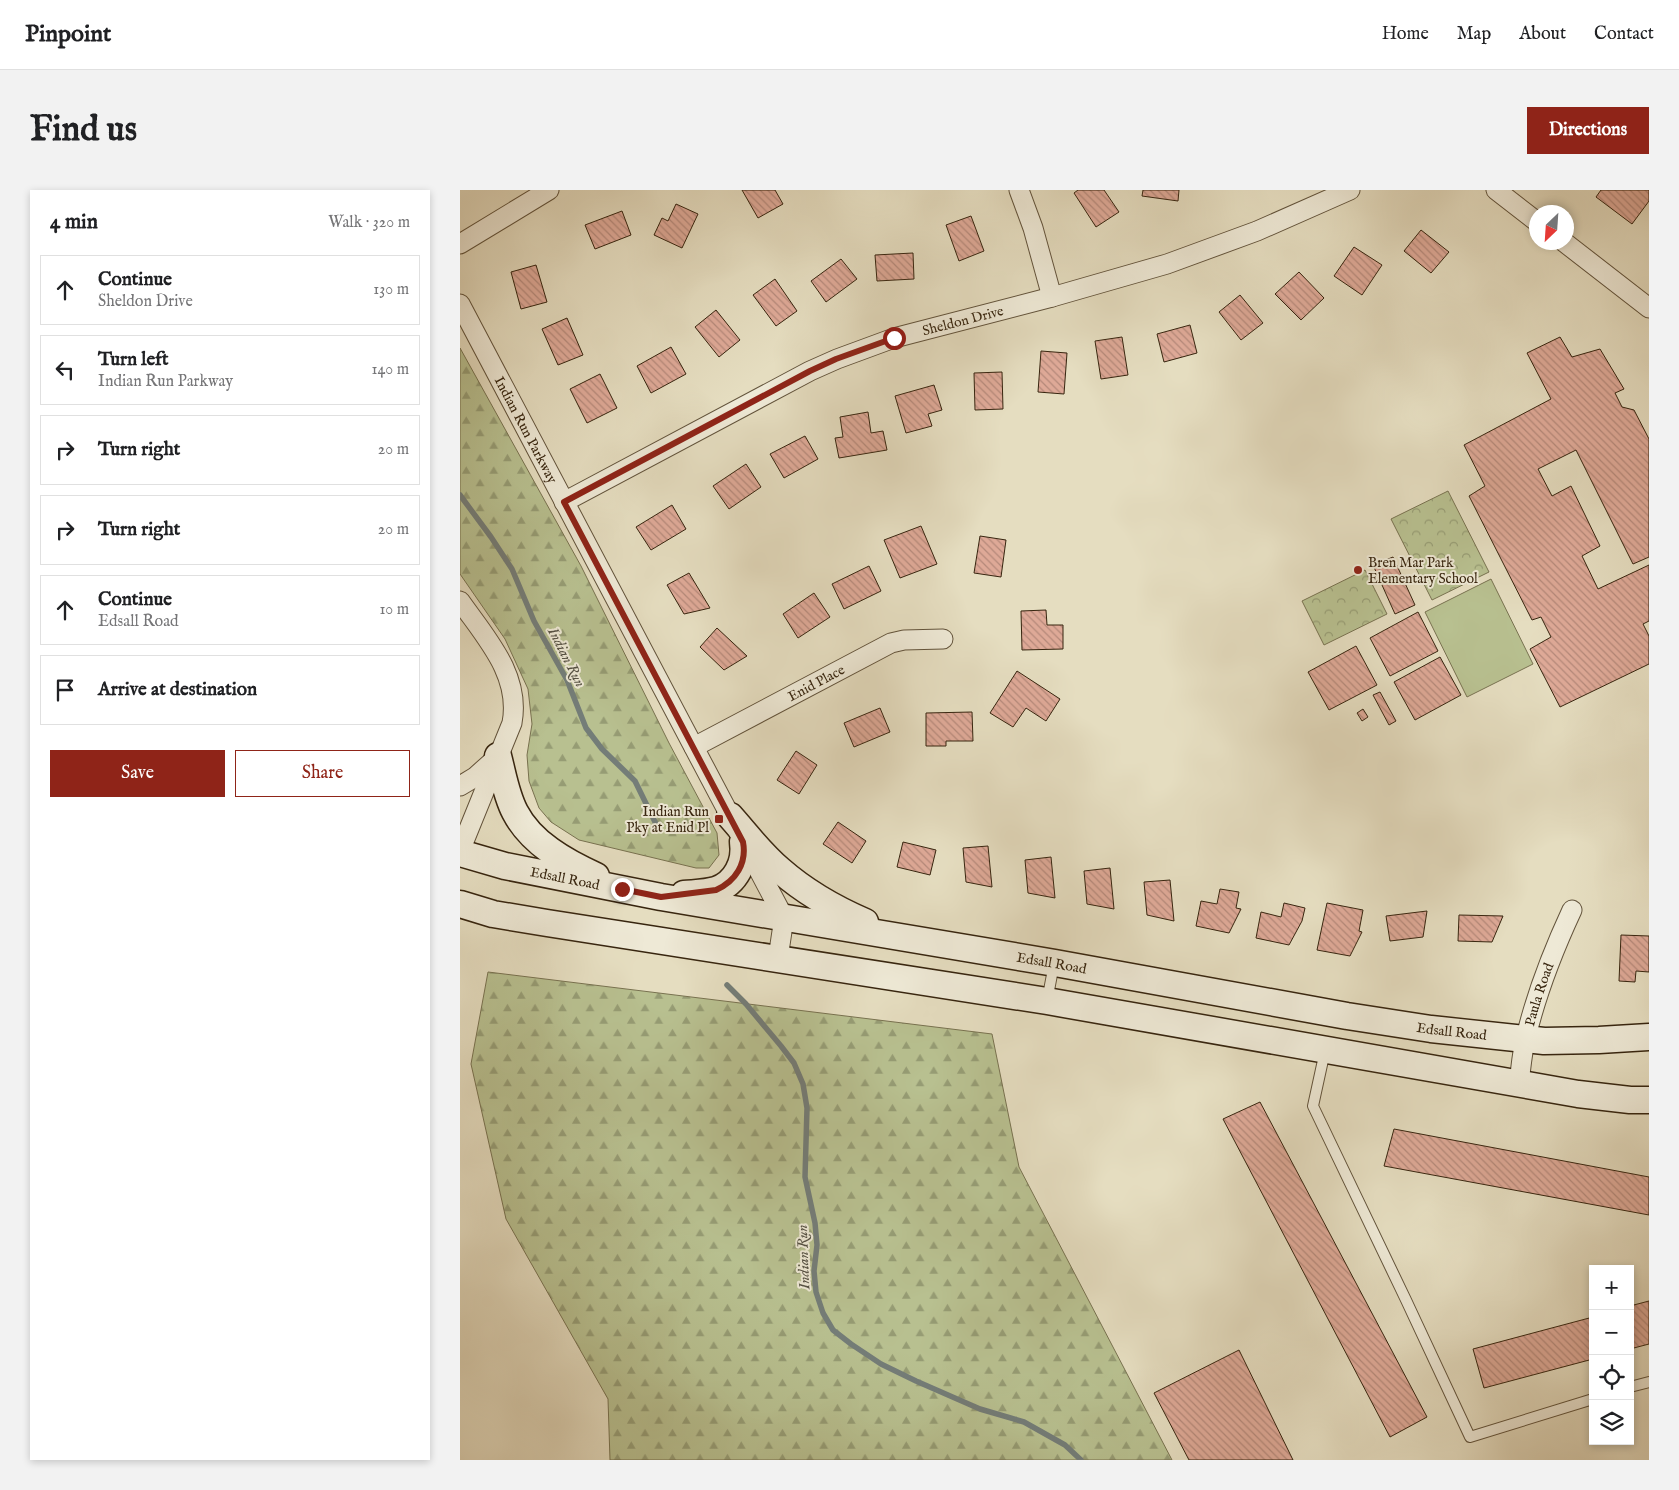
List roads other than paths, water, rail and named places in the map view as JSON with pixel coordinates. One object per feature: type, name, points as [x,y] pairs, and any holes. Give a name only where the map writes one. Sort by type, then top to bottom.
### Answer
[{"type":"main road","points":[[498,756],[515,813],[532,836],[561,858],[633,891]]},
{"type":"main road","points":[[730,816],[779,870],[800,886],[830,905],[856,918],[908,938]]},
{"type":"main road","points":[[661,897],[707,892],[722,887],[741,868],[745,852],[743,842]]},
{"type":"main road","name":"Edsall Road","points":[[460,852],[505,866],[661,897],[1055,963],[1357,1018],[1431,1029],[1544,1041],[1649,1037]]},
{"type":"main road","points":[[460,904],[493,914],[1047,1000],[1578,1094],[1649,1100]]},
{"type":"street","points":[[460,244],[550,190]]},
{"type":"street","points":[[1019,190],[1033,228],[1052,297]]},
{"type":"street","name":"Sheldon Drive","points":[[564,502],[836,359],[894,338],[1052,297],[1166,264],[1258,231],[1350,190]]},
{"type":"street","points":[[1496,190],[1529,216]]},
{"type":"street","points":[[1574,250],[1649,308]]},
{"type":"street","name":"Indian Run Parkway","points":[[460,304],[784,918]]},
{"type":"street","points":[[460,602],[501,659],[510,683],[514,712],[512,723],[460,852]]},
{"type":"street","name":"Enid Place","points":[[694,747],[891,643],[904,640],[944,639]]},
{"type":"street","points":[[460,786],[475,777],[498,756]]},
{"type":"street","name":"Paula Road","points":[[1519,1084],[1526,1039],[1541,982],[1552,952],[1572,910]]},
{"type":"street","points":[[778,958],[784,918]]},
{"type":"lane","points":[[1047,1000],[1055,963]]},
{"type":"lane","points":[[1325,1049],[1313,1106],[1470,1437],[1590,1400]]},
{"type":"lane","points":[[1634,1386],[1649,1382]]},
{"type":"waterway","name":"Indian Run","points":[[460,495],[512,569],[534,621],[567,680],[586,728],[602,749],[635,781],[657,826]]},
{"type":"waterway","name":"Indian Run","points":[[727,985],[746,1004],[781,1046],[794,1063],[803,1084],[807,1108],[805,1177],[815,1223],[817,1245],[814,1271],[816,1292],[823,1313],[833,1330],[881,1364],[980,1409],[1024,1422],[1065,1445],[1081,1460]]},
{"type":"place","name":"Bren Mar Park Elementary School","points":[[1358,570]]},
{"type":"place","name":"Indian Run Pky at Enid Pl","points":[[719,819]]}]
